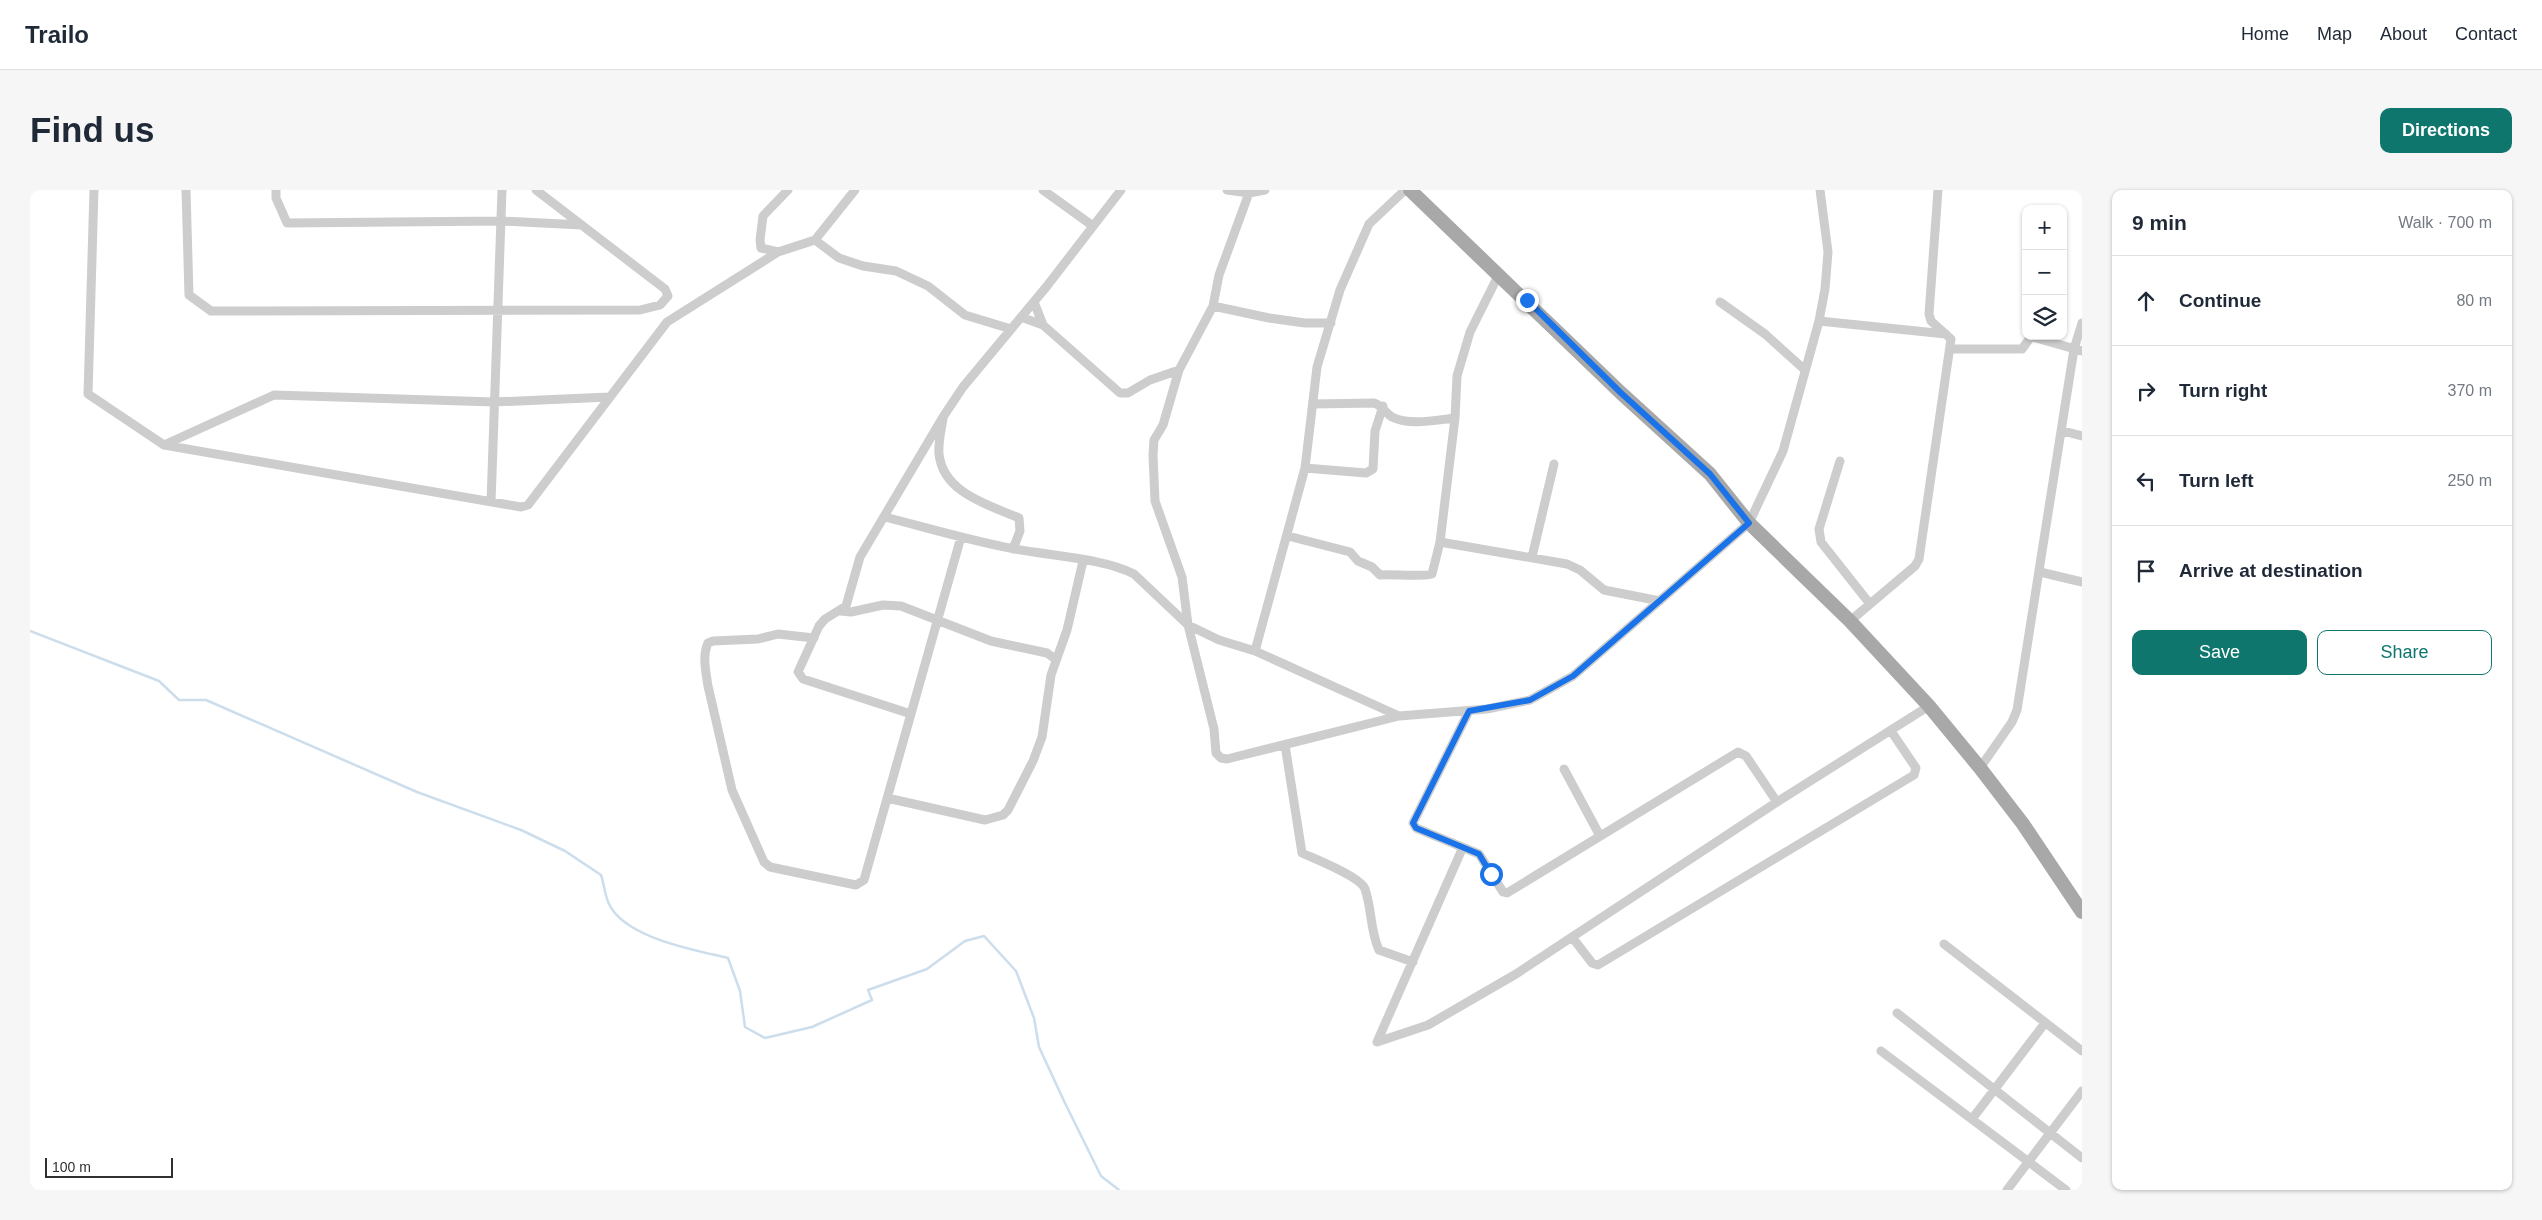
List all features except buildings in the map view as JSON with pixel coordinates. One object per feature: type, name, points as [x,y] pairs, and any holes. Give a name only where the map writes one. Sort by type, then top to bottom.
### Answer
[{"type":"main road","points":[[1410,190],[1621,393],[1710,474],[1749,523],[1850,621],[1929,706],[1980,768],[2023,824],[2082,912]]},
{"type":"street","points":[[94,190],[88,394],[164,445],[521,507],[528,505],[608,397],[667,322],[778,252],[815,240],[855,190]]},
{"type":"street","points":[[186,190],[189,296],[211,311],[640,310],[660,305],[668,296],[665,289],[536,190]]},
{"type":"street","points":[[276,190],[276,198],[287,223],[501,221],[582,225]]},
{"type":"street","points":[[491,502],[502,190]]},
{"type":"street","points":[[778,252],[761,248],[763,216],[788,190]]},
{"type":"street","points":[[1043,190],[1093,226]]},
{"type":"street","points":[[911,714],[799,676],[798,672],[825,619],[846,606],[860,557],[962,388],[1034,302],[1121,190]]},
{"type":"street","points":[[1227,190],[1249,194],[1265,190]]},
{"type":"street","points":[[1255,651],[1288,536],[1305,468],[1317,366],[1340,290],[1369,224],[1405,190]]},
{"type":"street","points":[[1249,194],[1219,275],[1213,306],[1179,370],[1162,425],[1154,440],[1153,476],[1155,501],[1182,577],[1188,625],[1214,729],[1216,753],[1220,758],[1227,759],[1398,716],[1469,711],[1530,700],[1573,676],[1749,523],[1783,452],[1819,321],[1825,289],[1828,252],[1820,190]]},
{"type":"street","points":[[1850,621],[1915,566],[1919,559],[1951,339],[1931,321],[1929,314],[1938,190]]},
{"type":"street","points":[[815,240],[840,258],[863,266],[896,271],[928,286],[964,315],[1011,329]]},
{"type":"street","points":[[1288,536],[1350,552],[1358,561],[1372,567],[1380,575],[1406,574],[1428,576],[1435,569],[1455,418],[1457,376],[1470,332],[1499,274]]},
{"type":"street","points":[[1034,302],[1043,325]]},
{"type":"street","points":[[1720,302],[1765,334],[1804,370]]},
{"type":"street","points":[[1213,306],[1268,318],[1331,323]]},
{"type":"street","points":[[1021,317],[1043,325],[1120,393],[1128,393],[1150,380],[1179,370]]},
{"type":"street","points":[[1819,321],[1946,334]]},
{"type":"street","points":[[1980,768],[2012,722],[2017,710],[2082,323]]},
{"type":"street","points":[[1950,349],[2022,349],[2030,338],[2033,337],[2078,350]]},
{"type":"street","points":[[164,445],[274,395],[494,402],[608,397]]},
{"type":"street","points":[[1313,404],[1374,403],[1383,406],[1390,416],[1401,420],[1455,418]]},
{"type":"street","points":[[1305,468],[1366,473],[1373,469],[1375,432],[1383,406]]},
{"type":"street","points":[[943,417],[939,454],[946,474],[968,496],[1018,518],[1020,531],[1013,549]]},
{"type":"street","points":[[2063,431],[2082,436]]},
{"type":"street","points":[[1840,461],[1819,529],[1821,542],[1870,604]]},
{"type":"street","points":[[1532,557],[1554,464]]},
{"type":"street","points":[[885,517],[1013,549],[1110,564],[1134,574],[1188,625],[1219,640],[1255,651],[1398,716]]},
{"type":"street","points":[[814,638],[778,634],[758,639],[714,641],[708,643],[706,648],[705,669],[732,790],[764,862],[770,867],[856,885],[861,883],[888,798],[936,620],[961,536]]},
{"type":"street","points":[[1440,542],[1574,566],[1604,590],[1660,601]]},
{"type":"street","points":[[888,798],[985,820],[1003,815],[1029,770],[1042,736],[1044,714],[1055,659],[1067,630],[1083,561]]},
{"type":"street","points":[[2040,572],[2082,582]]},
{"type":"street","points":[[840,611],[851,612],[883,605],[901,606],[991,641],[1047,654],[1055,659]]},
{"type":"street","points":[[1463,847],[1377,1042],[1428,1025],[1516,974],[1777,802],[1929,706]]},
{"type":"street","points":[[1469,711],[1413,823],[1416,828],[1463,847],[1483,858],[1499,890],[1507,893],[1738,752],[1746,756],[1777,802]]},
{"type":"street","points":[[1572,937],[1592,963],[1598,965],[1914,775],[1916,768],[1891,731]]},
{"type":"street","points":[[1285,745],[1302,853],[1356,880],[1364,887],[1375,941],[1379,950],[1413,962]]},
{"type":"street","points":[[1564,769],[1600,836]]},
{"type":"street","points":[[1944,944],[2082,1051]]},
{"type":"street","points":[[1897,1013],[2082,1158]]},
{"type":"street","points":[[1972,1119],[2045,1022]]},
{"type":"street","points":[[1881,1051],[2066,1190]]},
{"type":"street","points":[[2008,1190],[2028,1160],[2080,1097]]},
{"type":"waterway","points":[[30,631],[159,681],[179,700],[206,700],[417,792],[521,830],[565,851],[601,875],[609,904],[617,916],[630,926],[662,941],[728,958],[740,991],[745,1027],[765,1038],[812,1027],[872,1000],[868,990],[927,969],[965,941],[984,936],[1016,971],[1034,1018],[1039,1047],[1064,1101],[1101,1176],[1119,1190]]},
{"type":"route","points":[[1491,874],[1479,854],[1416,828],[1413,823],[1469,711],[1530,700],[1573,676],[1749,523],[1710,474],[1621,393],[1527,300]]}]
